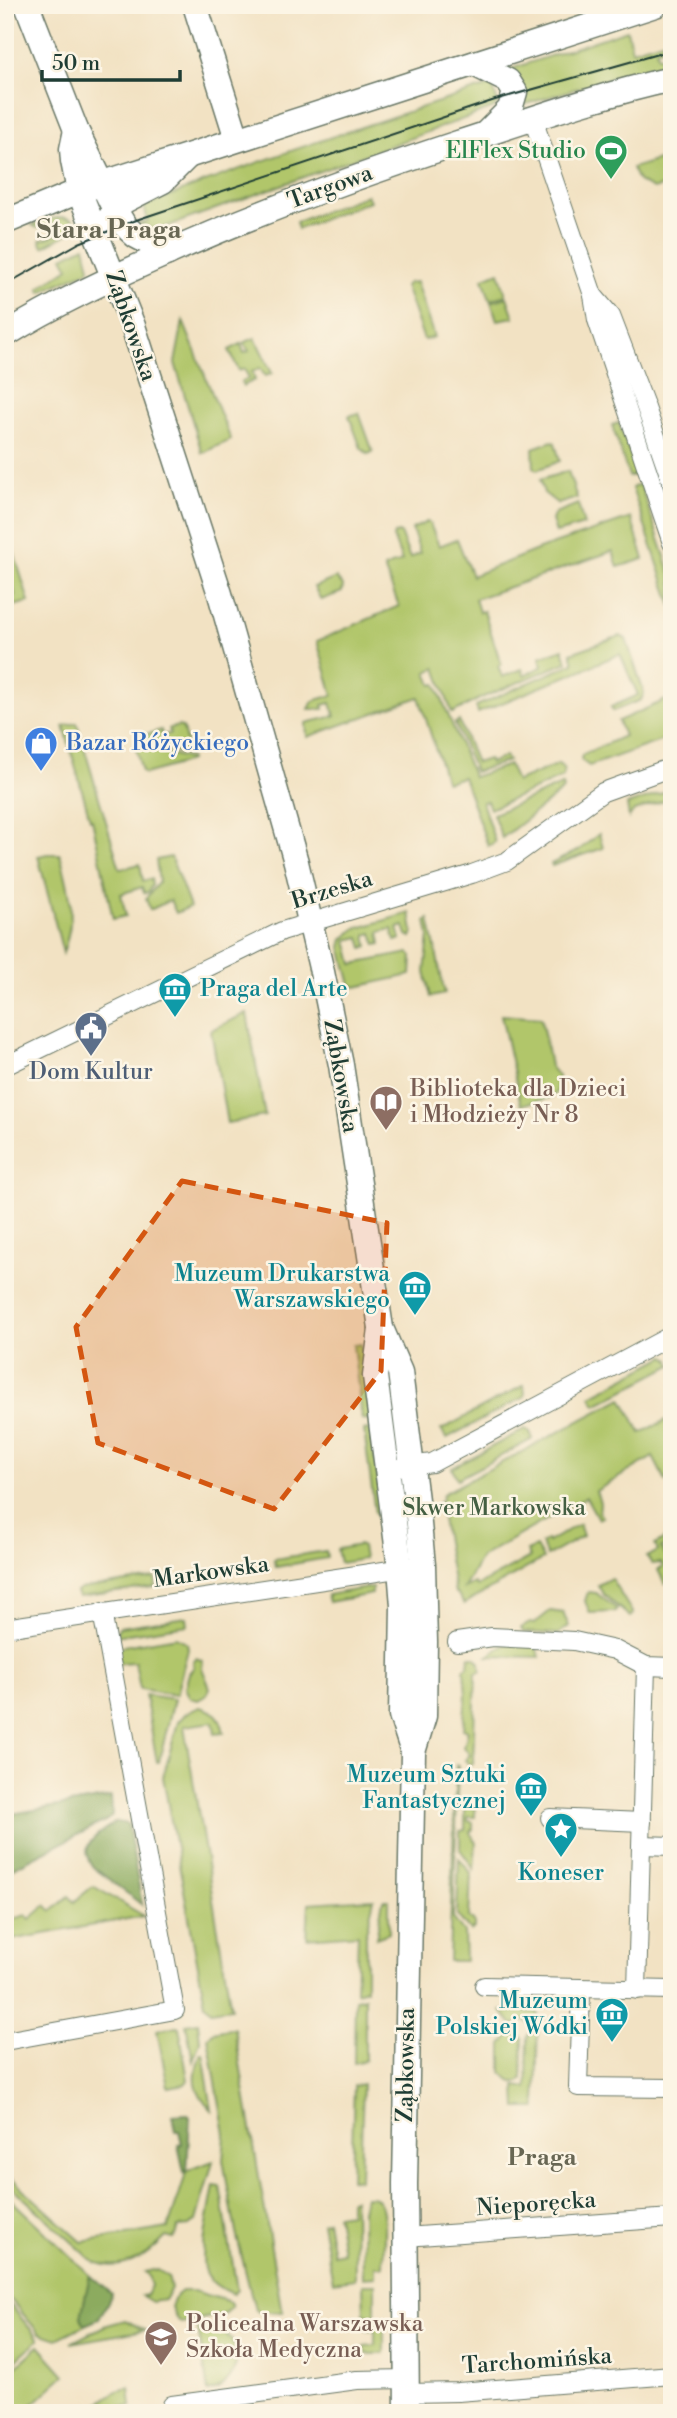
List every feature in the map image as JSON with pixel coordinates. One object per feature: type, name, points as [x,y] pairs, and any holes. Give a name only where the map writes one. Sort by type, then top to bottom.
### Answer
[{"type":"street","points":[[27,5],[76,130],[72,161],[90,187],[115,210],[124,225],[136,236],[168,253]]},
{"type":"street","points":[[195,5],[237,139]]},
{"type":"street","points":[[5,222],[90,187],[655,5]]},
{"type":"street","points":[[474,64],[508,81],[515,92],[510,108],[485,134]]},
{"type":"street","name":"Targowa","points":[[5,335],[41,313],[114,277],[279,205],[368,172],[485,134],[620,91],[672,79]]},
{"type":"street","points":[[533,119],[593,295],[597,320],[672,543]]},
{"type":"street","points":[[100,241],[115,210],[133,194],[163,181],[184,159],[194,153]]},
{"type":"street","name":"Ząbkowska","points":[[90,187],[100,241],[136,333],[220,594],[311,922],[341,1065],[381,1328],[400,1372],[400,1467],[412,1566],[403,1606],[401,1715],[413,1752],[405,2237],[407,2395]]},
{"type":"street","points":[[593,295],[611,316],[672,483]]},
{"type":"street","name":"Brzeska","points":[[5,1066],[282,931],[491,868],[523,851],[570,814],[604,792],[672,766]]},
{"type":"street","points":[[400,1467],[438,1460],[672,1335]]},
{"type":"street","name":"Markowska","points":[[5,1628],[412,1566]]},
{"type":"street","points":[[5,2040],[175,2010],[103,1612]]},
{"type":"street","points":[[457,1642],[492,1637],[574,1641],[615,1650],[646,1666],[672,1667]]},
{"type":"street","points":[[638,1990],[646,1666]]},
{"type":"street","points":[[550,1818],[642,1822]]},
{"type":"street","points":[[642,1845],[672,1846]]},
{"type":"street","points":[[484,1986],[672,1990]]},
{"type":"street","points":[[582,1989],[578,2087],[672,2088]]},
{"type":"street","name":"Nieporęcka","points":[[405,2237],[672,2218]]},
{"type":"street","name":"Tarchomińska","points":[[407,2395],[672,2375]]},
{"type":"street","points":[[172,2405],[357,2380],[407,2395]]},
{"type":"highlighted area","points":[[182,1181],[387,1223],[381,1371],[274,1509],[98,1443],[76,1327]]},
{"type":"green space","points":[[627,30],[632,50],[672,38],[672,52],[670,46],[656,50],[658,57],[672,56],[672,68],[621,75],[523,105],[508,70]]},
{"type":"green space","points":[[492,85],[498,103],[494,108],[163,228],[153,229],[139,224],[148,221],[144,206],[187,189],[316,142]]},
{"type":"green space","points":[[668,157],[672,161],[672,184],[653,189],[638,181],[632,168]]},
{"type":"green space","points":[[367,195],[370,201],[298,229],[296,222]]},
{"type":"green space","points":[[64,217],[72,219],[79,228],[43,247],[40,240],[59,234],[55,223],[37,228],[32,225]]},
{"type":"green space","points":[[85,246],[90,268],[41,292],[39,288],[69,268],[63,257]]},
{"type":"green space","points":[[499,272],[506,295],[490,300],[483,278]]},
{"type":"green space","points":[[416,282],[434,337],[424,340],[405,286]]},
{"type":"green space","points":[[507,297],[514,317],[497,320],[491,302]]},
{"type":"green space","points":[[183,321],[231,440],[202,453],[175,363]]},
{"type":"green space","points":[[255,338],[272,373],[265,376],[260,368],[252,372],[255,380],[243,386],[241,382],[249,378],[244,369],[239,371],[229,350],[241,344],[244,353],[249,351],[243,343]]},
{"type":"green space","points":[[359,413],[373,452],[368,454],[361,448],[349,416]]},
{"type":"green space","points":[[619,423],[637,474],[629,477],[612,425]]},
{"type":"green space","points":[[552,441],[560,461],[537,470],[534,468],[533,448]]},
{"type":"green space","points":[[568,471],[577,498],[558,504],[544,493],[540,480]]},
{"type":"green space","points":[[640,484],[672,577],[672,606],[632,488]]},
{"type":"green space","points":[[578,504],[584,525],[556,533],[552,520],[555,513]]},
{"type":"green space","points":[[631,518],[644,559],[618,567],[613,551],[475,599],[479,612],[484,611],[501,664],[498,666],[502,677],[522,669],[524,675],[542,667],[540,657],[563,649],[567,662],[452,713],[436,668],[427,672],[432,685],[436,684],[473,777],[509,765],[516,782],[558,764],[564,768],[563,777],[490,809],[487,801],[482,802],[495,842],[488,846],[463,777],[446,782],[419,697],[307,737],[306,723],[335,716],[331,703],[323,705],[324,709],[309,709],[313,701],[333,695],[317,641],[399,606],[384,568],[402,561],[394,534],[400,533],[410,558],[420,553],[412,529],[427,522],[439,546],[457,539],[472,576],[542,548]]},
{"type":"green space","points":[[5,522],[29,602],[9,607],[7,598],[15,595],[9,573],[5,574]]},
{"type":"green space","points":[[336,578],[343,586],[342,592],[321,600],[314,587]]},
{"type":"green space","points":[[620,636],[626,639],[644,693],[641,700],[613,711],[611,707],[638,695],[620,654],[478,713],[476,706],[574,663],[571,653]]},
{"type":"green space","points":[[668,699],[672,706],[672,737],[589,766],[581,760],[582,755],[624,736],[618,721]]},
{"type":"green space","points":[[459,721],[476,763],[488,759],[490,763],[505,756],[508,761],[475,772],[455,723]]},
{"type":"green space","points":[[77,723],[120,869],[140,864],[143,881],[151,879],[152,885],[148,892],[144,893],[142,887],[121,894],[126,916],[113,919],[92,819],[64,726]]},
{"type":"green space","points":[[169,728],[183,728],[189,755],[136,741],[140,736],[161,730],[162,735],[170,734]]},
{"type":"green space","points":[[135,745],[190,761],[145,774],[142,772]]},
{"type":"green space","points":[[562,785],[563,790],[502,838],[493,814]]},
{"type":"green space","points":[[672,790],[672,798],[634,811],[629,818],[627,805]]},
{"type":"green space","points":[[599,834],[603,848],[552,866],[551,864],[579,850]]},
{"type":"green space","points":[[60,854],[69,892],[70,926],[63,953],[38,856]]},
{"type":"green space","points":[[171,857],[190,907],[176,913],[170,900],[150,910],[146,898],[159,882],[156,860]]},
{"type":"green space","points":[[410,913],[413,932],[411,937],[407,935],[404,926],[398,928],[401,939],[395,941],[392,929],[379,932],[381,944],[376,945],[372,933],[366,935],[368,946],[363,948],[360,937],[347,940],[353,964],[409,953],[412,956],[411,975],[356,987],[351,985],[341,947],[343,939],[355,929]]},
{"type":"green space","points":[[429,919],[445,994],[431,997],[425,972],[429,936],[426,921]]},
{"type":"green space","points":[[247,1013],[265,1116],[227,1123],[211,1030]]},
{"type":"green space","points":[[501,1015],[541,1018],[550,1066],[558,1076],[557,1092],[552,1097],[521,1105]]},
{"type":"green space","points":[[361,1344],[371,1414],[369,1419],[362,1420],[353,1345]]},
{"type":"green space","points":[[665,1356],[672,1365],[596,1405],[591,1396]]},
{"type":"green space","points":[[524,1385],[525,1397],[447,1438],[441,1430]]},
{"type":"green space","name":"Skwer Markowska","points":[[622,1398],[641,1433],[672,1417],[672,1478],[666,1482],[653,1457],[596,1491],[602,1517],[598,1519],[586,1497],[481,1557],[464,1588],[474,1583],[477,1586],[530,1557],[527,1551],[536,1547],[543,1559],[464,1604],[455,1593],[439,1502],[443,1494]]},
{"type":"green space","points":[[370,1429],[384,1520],[375,1513],[364,1430]]},
{"type":"green space","points":[[525,1429],[533,1439],[457,1479],[452,1468]]},
{"type":"green space","points":[[579,1524],[583,1536],[547,1556],[541,1544]]},
{"type":"green space","points":[[672,1535],[672,1540],[661,1548],[672,1567],[672,1580],[665,1584],[658,1570],[663,1567],[661,1563],[652,1564],[647,1557],[658,1551],[655,1545]]},
{"type":"green space","points":[[359,1545],[362,1547],[364,1559],[340,1563],[337,1549]]},
{"type":"green space","points":[[326,1551],[327,1558],[276,1567],[274,1559]]},
{"type":"green space","points":[[155,1578],[156,1587],[78,1597],[76,1592],[80,1589]]},
{"type":"green space","points":[[611,1578],[633,1614],[630,1617],[603,1594],[598,1585]]},
{"type":"green space","points":[[372,1587],[372,1594],[329,1602],[327,1595]]},
{"type":"green space","points":[[588,1592],[596,1593],[617,1609],[614,1612],[590,1613],[585,1601]]},
{"type":"green space","points":[[550,1611],[563,1613],[569,1626],[558,1634],[523,1632],[521,1628],[530,1623],[534,1624]]},
{"type":"green space","points":[[187,1617],[188,1625],[115,1636],[119,1627]]},
{"type":"green space","points":[[177,1637],[187,1643],[188,1649],[176,1695],[140,1689],[135,1662],[119,1663],[117,1647]]},
{"type":"green space","points":[[506,1644],[535,1644],[540,1657],[488,1656]]},
{"type":"green space","points":[[469,1657],[475,1657],[479,1661],[481,1672],[476,1672],[473,1764],[465,1760],[470,1755],[464,1747],[468,1731],[463,1729],[466,1695],[464,1669],[468,1666]]},
{"type":"green space","points":[[196,1658],[203,1661],[202,1668],[210,1688],[206,1696],[198,1700],[190,1698],[185,1688]]},
{"type":"green space","points":[[145,1695],[174,1699],[159,1762],[157,1762]]},
{"type":"green space","points":[[200,1707],[217,1716],[224,1733],[215,1734],[213,1722],[184,1726],[231,2008],[211,2011],[205,2004],[163,1777],[178,1722],[186,1713]]},
{"type":"green space","points":[[456,1765],[453,1918],[464,1933],[465,1961],[449,1961]]},
{"type":"green space","points":[[111,1797],[112,1815],[107,1820],[5,1872],[5,1815]]},
{"type":"green space","points":[[465,1806],[475,1808],[475,1817],[468,1817],[468,1821],[473,1822],[470,1832],[476,1843],[474,1869],[460,1849],[460,1831],[465,1830]]},
{"type":"green space","points":[[116,1822],[128,1824],[142,1905],[93,1867],[88,1859],[87,1852],[92,1840]]},
{"type":"green space","points":[[459,1858],[471,1873],[469,1917],[474,1922],[474,1928],[470,1931],[457,1915]]},
{"type":"green space","points":[[93,1886],[144,1916],[5,1941],[5,1921],[26,1915],[30,1919],[46,1905],[52,1911],[69,1896],[74,1902]]},
{"type":"green space","points":[[374,1899],[366,1932],[366,1989],[356,1992],[358,1934],[307,1938],[309,1903]]},
{"type":"green space","points":[[383,1900],[389,1900],[389,1933],[376,1938]]},
{"type":"green space","points":[[365,1997],[365,2060],[354,2063],[355,1999]]},
{"type":"green space","points":[[502,2011],[538,2012],[536,2108],[517,2108],[516,2086],[527,2088],[528,2037],[534,2027],[524,2020],[519,2024],[512,2024]]},
{"type":"green space","points":[[198,2022],[200,2041],[193,2061],[186,2024]]},
{"type":"green space","points":[[177,2026],[188,2080],[185,2084],[168,2087],[157,2030]]},
{"type":"green space","points":[[234,2028],[283,2312],[255,2310],[236,2233],[223,2160],[225,2134],[208,2037],[213,2032]]},
{"type":"green space","points":[[511,2033],[520,2035],[523,2039],[522,2079],[519,2082],[512,2082],[502,2072],[502,2044]]},
{"type":"green space","points":[[201,2053],[212,2110],[201,2096],[196,2083],[196,2069]]},
{"type":"green space","points":[[363,2084],[360,2179],[351,2180],[354,2086]]},
{"type":"green space","points":[[187,2114],[190,2117],[187,2171],[184,2172],[178,2145],[182,2144],[173,2115]]},
{"type":"green space","points":[[213,2161],[196,2221],[190,2226],[178,2227],[174,2239],[166,2237],[142,2257],[114,2266],[94,2262],[5,2181],[5,2173],[82,2242],[168,2228],[187,2171]]},
{"type":"green space","points":[[214,2185],[220,2186],[237,2290],[233,2294],[216,2284],[204,2269],[205,2239]]},
{"type":"green space","points":[[5,2194],[90,2275],[81,2317],[85,2325],[57,2339],[39,2333],[5,2293]]},
{"type":"green space","points":[[365,2197],[374,2198],[380,2203],[384,2243],[383,2266],[375,2266],[375,2277],[363,2278],[362,2211]]},
{"type":"green space","points":[[354,2199],[355,2279],[333,2282],[322,2223],[327,2221],[333,2254],[343,2252],[337,2215],[350,2213],[350,2200]]},
{"type":"green space","points":[[157,2269],[168,2277],[171,2288],[164,2300],[152,2302],[142,2296],[146,2295],[151,2286],[145,2272]]},
{"type":"green space","points":[[90,2275],[112,2294],[99,2319],[85,2325],[81,2317]]},
{"type":"green space","points":[[363,2284],[375,2284],[375,2315],[364,2315]]},
{"type":"green space","points":[[181,2291],[194,2291],[230,2302],[232,2306],[225,2314],[181,2323],[171,2307],[176,2295]]},
{"type":"green space","points":[[5,2299],[39,2339],[5,2370]]},
{"type":"green space","points":[[125,2320],[145,2330],[71,2343],[104,2326]]},
{"type":"green space","points":[[364,2320],[384,2320],[384,2354],[364,2352],[364,2346],[375,2345],[375,2330],[364,2329]]},
{"type":"green space","points":[[214,2327],[224,2332],[231,2340],[236,2361],[228,2380],[220,2388],[208,2392],[198,2328]]},
{"type":"green space","points":[[39,2346],[65,2375],[23,2413],[5,2413],[5,2377]]},
{"type":"green space","points":[[130,2388],[132,2406],[84,2413],[117,2391]]},
{"type":"tram line","points":[[5,285],[79,243],[139,219],[495,100],[672,50]]},
{"type":"place","name":"ElFlex Studio","points":[[611,181]]},
{"type":"place","name":"Bazar Różyckiego","points":[[41,773]]},
{"type":"place","name":"Praga del Arte","points":[[175,1019]]},
{"type":"place","name":"Dom Kultur","points":[[91,1058]]},
{"type":"place","name":"Biblioteka dla Dzieci i Młodzieży Nr 8","points":[[386,1132]]},
{"type":"place","name":"Muzeum Drukarstwa Warszawskiego","points":[[415,1317]]},
{"type":"place","name":"Muzeum Sztuki Fantastycznej","points":[[531,1818]]},
{"type":"place","name":"Koneser","points":[[561,1859]]},
{"type":"place","name":"Muzeum Polskiej Wódki","points":[[612,2044]]},
{"type":"place","name":"Policealna Warszawska Szkoła Medyczna","points":[[161,2367]]},
{"type":"district","name":"Stara Praga","points":[[109,230]]},
{"type":"district","name":"Praga","points":[[542,2158]]}]
